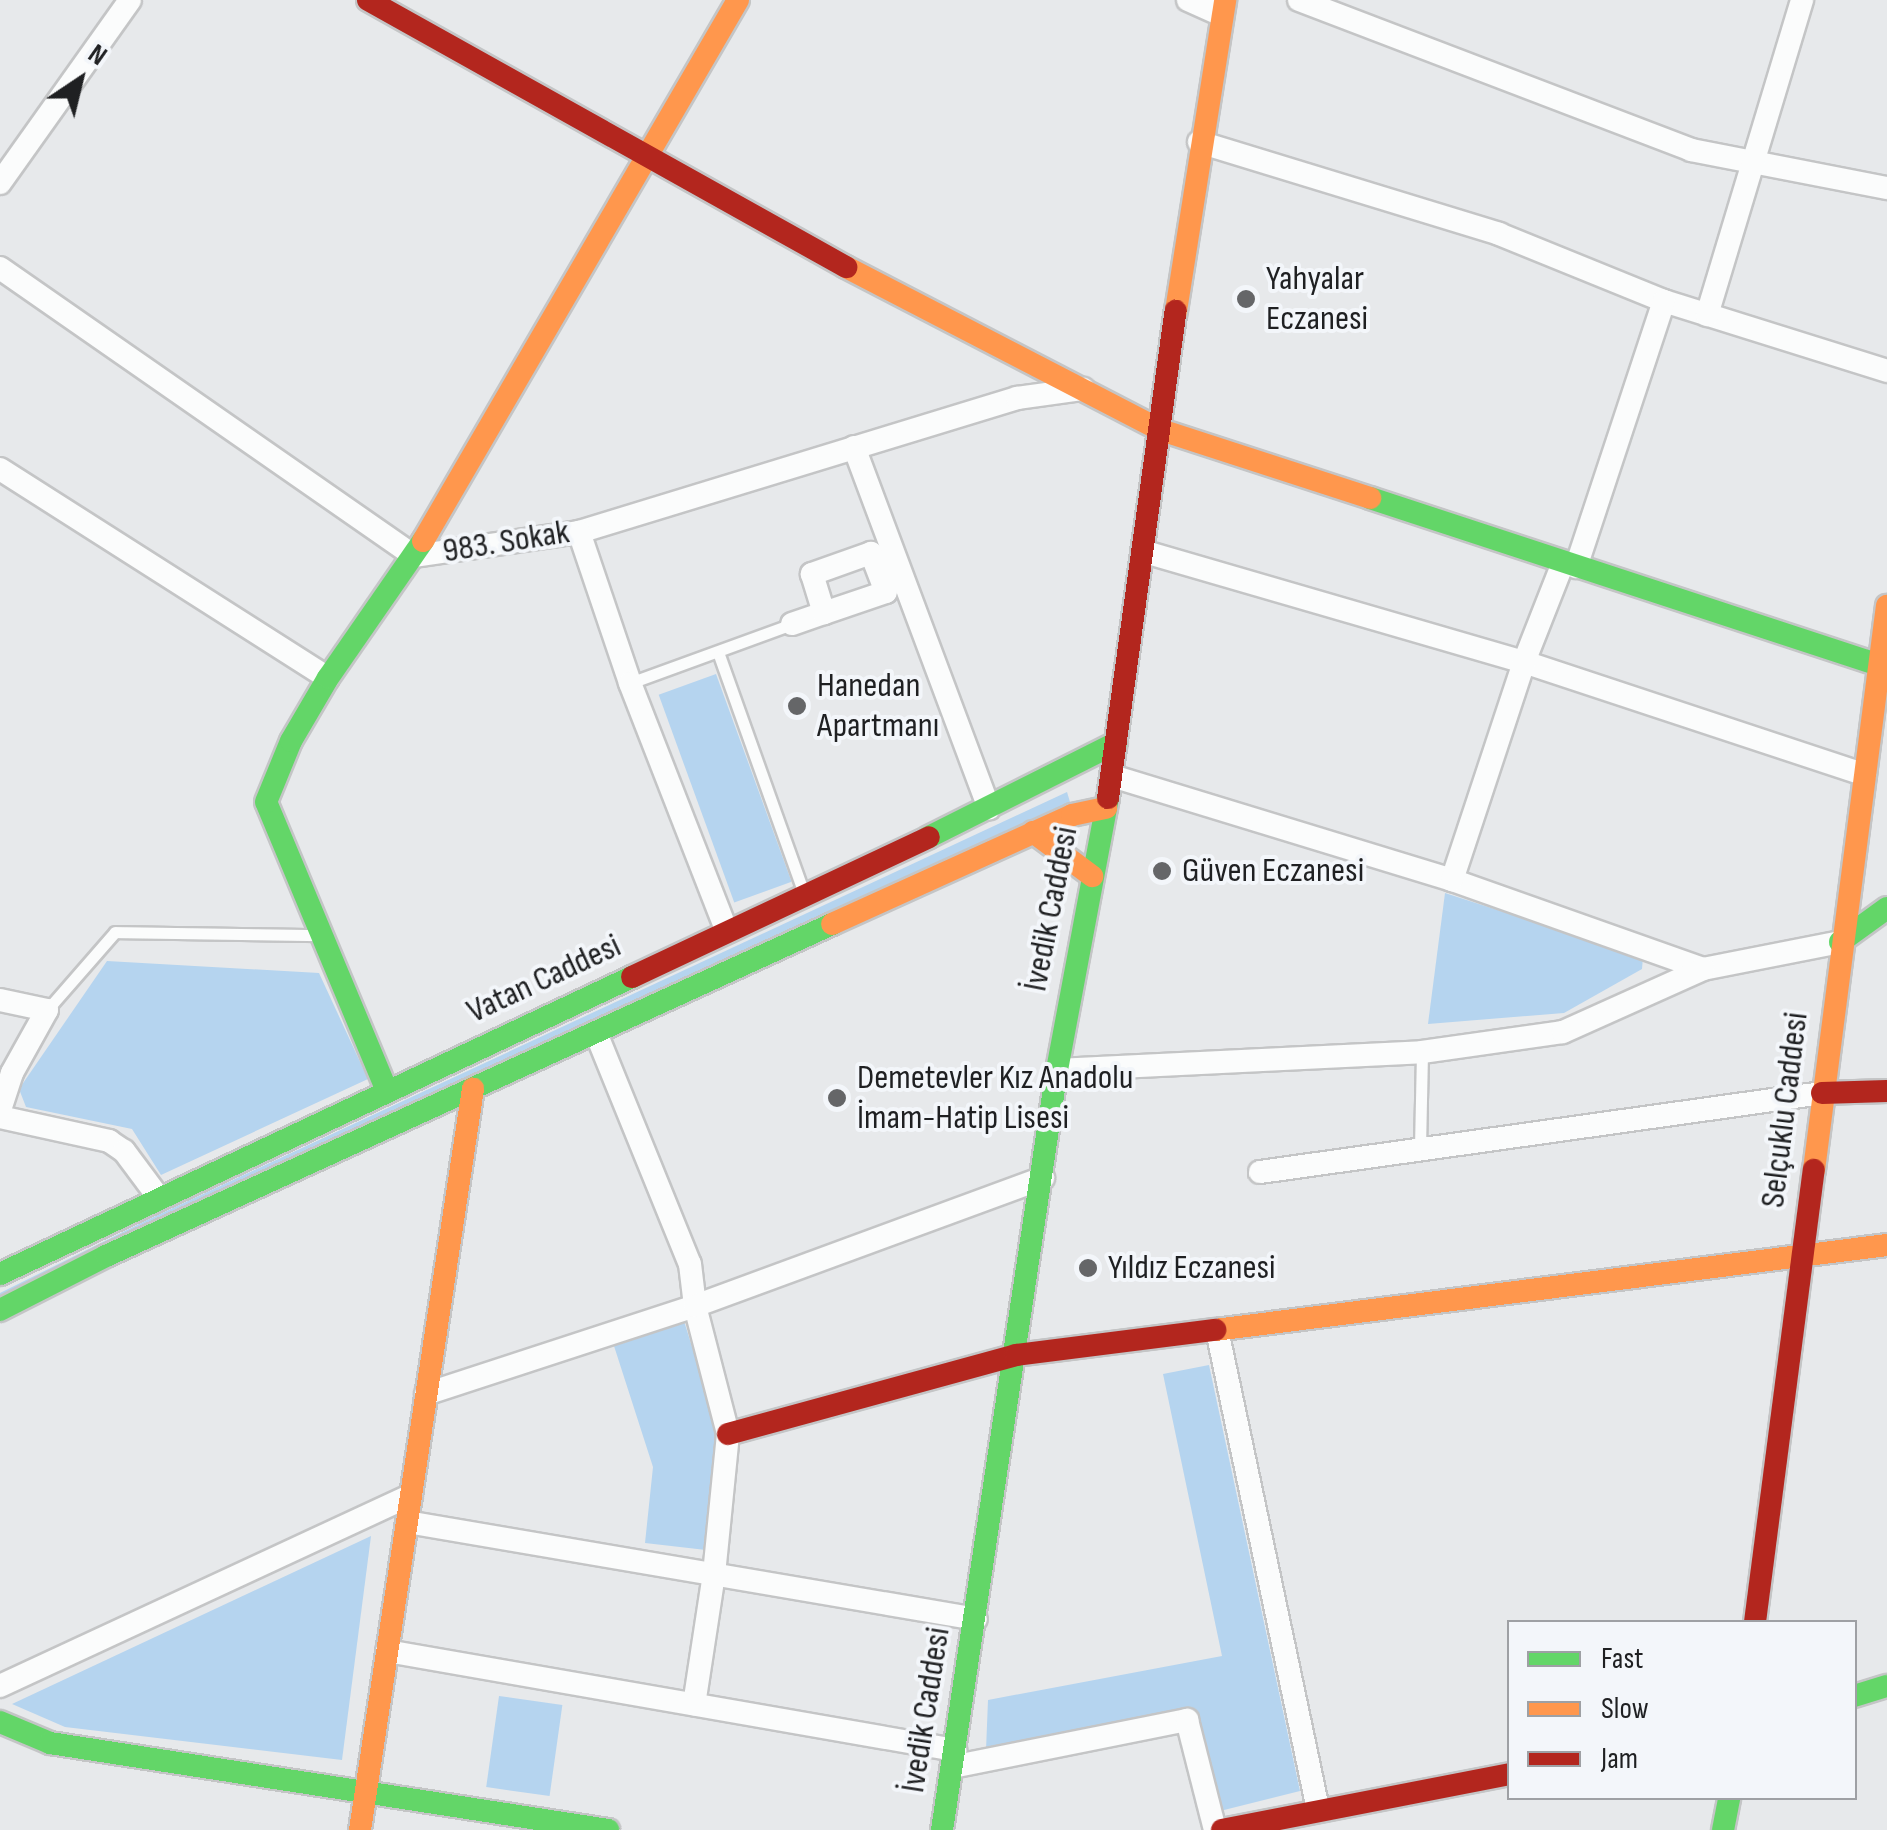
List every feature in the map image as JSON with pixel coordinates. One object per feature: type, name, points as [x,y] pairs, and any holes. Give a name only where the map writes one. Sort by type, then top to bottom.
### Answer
[{"type":"street","points":[[0,183],[130,0]]},
{"type":"street","points":[[368,0],[897,296],[1161,430],[1326,480],[1569,566],[1879,666]]},
{"type":"street","points":[[387,1092],[266,802],[292,741],[328,678],[414,556],[738,0]]},
{"type":"street","points":[[1188,0],[1223,8]]},
{"type":"street","points":[[1300,0],[1691,150],[1887,188]]},
{"type":"street","points":[[1707,315],[1802,0]]},
{"type":"street","name":"İvedik Caddesi","points":[[942,1830],[1057,1070],[1112,776],[1198,142],[1223,8]]},
{"type":"street","points":[[1198,142],[1499,234],[1664,301],[1887,371]]},
{"type":"street","name":"983. Sokak","points":[[0,268],[414,556],[579,532],[1017,398],[1083,389]]},
{"type":"street","points":[[1452,880],[1524,662],[1569,566],[1664,301]]},
{"type":"street","points":[[854,447],[989,809]]},
{"type":"street","points":[[0,468],[328,678]]},
{"type":"street","points":[[579,532],[630,683],[727,932]]},
{"type":"street","points":[[1145,552],[1524,662],[1866,776]]},
{"type":"street","name":"Selçuklu Caddesi","points":[[1755,1620],[1840,942],[1887,606]]},
{"type":"street","points":[[792,624],[824,614]]},
{"type":"street","name":"Vatan Caddesi","points":[[0,1274],[989,809],[1116,743]]},
{"type":"street","points":[[1112,776],[1452,880],[1704,969]]},
{"type":"street","name":"Vatan Caddesi","points":[[0,1310],[106,1256],[1033,832],[1072,815],[1106,808]]},
{"type":"street","points":[[1033,832],[1092,876]]},
{"type":"street","points":[[1057,1070],[1422,1052],[1564,1032],[1704,969],[1840,942],[1887,908]]},
{"type":"street","points":[[0,1000],[47,1010],[12,1073],[0,1113],[109,1142],[124,1151],[158,1198]]},
{"type":"street","points":[[596,1033],[690,1264],[695,1306],[728,1434],[714,1574],[694,1704]]},
{"type":"street","points":[[360,1830],[473,1090]]},
{"type":"street","points":[[1260,1172],[1822,1093],[1887,1092]]},
{"type":"street","points":[[426,1394],[695,1306],[1043,1178]]},
{"type":"street","points":[[728,1434],[1016,1355],[1887,1245]]},
{"type":"street","points":[[1217,1330],[1318,1811]]},
{"type":"street","points":[[0,1686],[410,1495]]},
{"type":"street","points":[[406,1522],[976,1619]]},
{"type":"street","points":[[387,1651],[694,1704],[953,1758],[1187,1720],[1218,1830],[1507,1775]]},
{"type":"street","points":[[1857,1695],[1887,1686]]},
{"type":"street","points":[[0,1722],[50,1743],[366,1788],[608,1830]]},
{"type":"street","points":[[1723,1830],[1729,1800]]},
{"type":"lane","points":[[630,683],[792,624]]},
{"type":"lane","points":[[718,652],[805,896]]},
{"type":"lane","points":[[47,1010],[115,932],[322,935]]},
{"type":"lane","points":[[1420,1148],[1422,1052]]},
{"type":"shaded area","points":[[716,674],[792,882],[734,903],[659,695]]},
{"type":"shaded area","points":[[1067,792],[1070,802],[0,1299],[0,1293],[147,1220]]},
{"type":"shaded area","points":[[1445,893],[1643,957],[1642,969],[1564,1013],[1428,1024]]},
{"type":"shaded area","points":[[107,961],[319,973],[368,1079],[161,1175],[132,1129],[26,1107],[19,1089]]},
{"type":"shaded area","points":[[684,1321],[715,1421],[719,1453],[706,1550],[645,1543],[653,1467],[614,1346]]},
{"type":"shaded area","points":[[1209,1365],[1300,1791],[1220,1811],[1189,1710],[986,1750],[988,1700],[1222,1656],[1163,1374]]},
{"type":"shaded area","points":[[371,1536],[342,1760],[65,1727],[12,1704]]},
{"type":"shaded area","points":[[499,1696],[562,1705],[550,1796],[486,1787]]},
{"type":"traffic: fast","points":[[1370,498],[1879,665]]},
{"type":"traffic: fast","points":[[387,1091],[266,802],[291,741],[328,678],[423,541]]},
{"type":"traffic: fast","points":[[929,837],[1116,743]]},
{"type":"traffic: fast","points":[[942,1830],[1057,1070],[1108,798]]},
{"type":"traffic: fast","points":[[1840,942],[1887,908]]},
{"type":"traffic: fast","points":[[0,1310],[106,1256],[832,924]]},
{"type":"traffic: fast","points":[[0,1274],[632,977]]},
{"type":"traffic: fast","points":[[1857,1695],[1887,1686]]},
{"type":"traffic: fast","points":[[0,1722],[50,1743],[608,1830]]},
{"type":"traffic: fast","points":[[1723,1830],[1729,1800]]},
{"type":"traffic: slow","points":[[423,541],[738,0]]},
{"type":"traffic: slow","points":[[1176,311],[1225,0]]},
{"type":"traffic: slow","points":[[846,267],[1161,430],[1370,498]]},
{"type":"traffic: slow","points":[[1814,1170],[1887,606]]},
{"type":"traffic: slow","points":[[832,924],[1072,815],[1106,808]]},
{"type":"traffic: slow","points":[[1033,832],[1092,876]]},
{"type":"traffic: slow","points":[[360,1830],[473,1089]]},
{"type":"traffic: slow","points":[[1215,1330],[1887,1245]]},
{"type":"traffic: jam","points":[[368,0],[846,267]]},
{"type":"traffic: jam","points":[[1108,798],[1176,311]]},
{"type":"traffic: jam","points":[[632,977],[929,837]]},
{"type":"traffic: jam","points":[[1822,1093],[1887,1091]]},
{"type":"traffic: jam","points":[[1755,1620],[1814,1170]]},
{"type":"traffic: jam","points":[[728,1434],[1016,1355],[1215,1330]]},
{"type":"traffic: jam","points":[[1222,1830],[1507,1775]]},
{"type":"place","name":"Yahyalar Eczanesi","points":[[1246,299]]},
{"type":"place","name":"Hanedan Apartmanı","points":[[797,706]]},
{"type":"place","name":"Güven Eczanesi","points":[[1162,871]]},
{"type":"place","name":"Demetevler Kız Anadolu İmam-Hatip Lisesi","points":[[837,1098]]},
{"type":"place","name":"Yıldız Eczanesi","points":[[1088,1268]]}]
